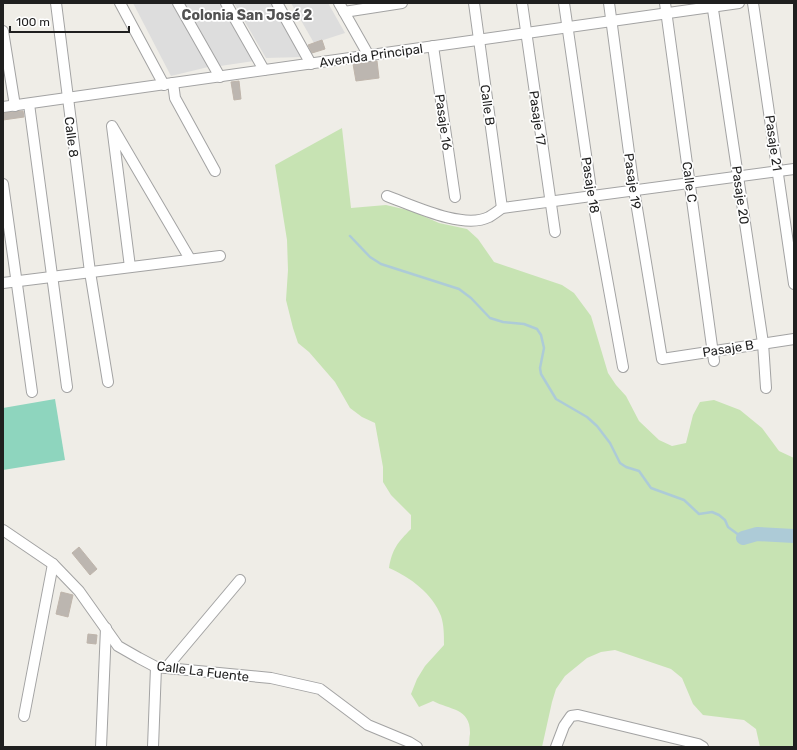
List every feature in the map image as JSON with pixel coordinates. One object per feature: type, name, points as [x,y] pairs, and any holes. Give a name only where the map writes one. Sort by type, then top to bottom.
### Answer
[{"type":"street","name":"Calle 8","points":[[56,3],[90,272],[108,382]]},
{"type":"street","points":[[120,3],[168,84],[215,171]]},
{"type":"street","points":[[178,3],[220,77]]},
{"type":"street","points":[[226,3],[264,70]]},
{"type":"street","points":[[277,3],[311,64]]},
{"type":"street","points":[[369,56],[341,7],[402,3]]},
{"type":"street","name":"Calle B","points":[[474,3],[502,208]]},
{"type":"street","name":"Pasaje 17","points":[[522,3],[555,232]]},
{"type":"street","name":"Pasaje 18","points":[[564,3],[592,196],[623,367]]},
{"type":"street","name":"Pasaje 19","points":[[609,3],[634,190],[662,359]]},
{"type":"street","name":"Avenida Principal","points":[[3,108],[611,21],[666,8],[739,3]]},
{"type":"street","name":"Pasaje 21","points":[[753,3],[794,284]]},
{"type":"street","name":"Pasaje 20","points":[[712,5],[763,343],[766,388]]},
{"type":"street","name":"Calle C","points":[[666,8],[714,361]]},
{"type":"street","points":[[3,31],[15,106]]},
{"type":"street","name":"Pasaje 16","points":[[433,46],[455,197]]},
{"type":"street","points":[[29,104],[51,277],[67,387]]},
{"type":"street","points":[[130,267],[112,126],[190,259]]},
{"type":"street","points":[[387,196],[456,220],[473,220],[488,217],[502,208],[794,169]]},
{"type":"street","points":[[3,184],[32,392]]},
{"type":"street","points":[[3,283],[220,256]]},
{"type":"street","name":"Pasaje B","points":[[662,359],[713,350],[794,339]]},
{"type":"street","name":"Calle La Fuente","points":[[3,530],[53,564],[79,591],[118,646],[161,668],[271,678],[320,689],[368,725],[409,742],[416,747]]},
{"type":"street","points":[[24,716],[53,564]]},
{"type":"street","points":[[153,747],[161,668],[240,580]]},
{"type":"street","points":[[101,747],[106,628]]},
{"type":"street","points":[[556,747],[564,726],[571,716],[578,715],[703,747]]},
{"type":"shaded area","points":[[133,3],[172,3],[208,67],[171,76]]},
{"type":"shaded area","points":[[184,3],[221,3],[254,61],[220,66]]},
{"type":"shaded area","points":[[234,3],[272,3],[302,57],[266,58]]},
{"type":"shaded area","points":[[291,3],[328,3],[345,33],[314,43]]},
{"type":"green space","points":[[342,128],[351,208],[386,205],[412,211],[439,223],[467,229],[478,239],[494,262],[562,285],[574,293],[591,316],[608,373],[626,396],[639,421],[659,440],[672,446],[686,443],[693,415],[700,402],[714,400],[740,410],[762,428],[779,451],[794,458],[794,747],[760,747],[756,729],[744,720],[703,715],[693,704],[682,678],[671,669],[615,650],[601,652],[587,658],[565,676],[556,689],[542,747],[468,747],[470,734],[469,725],[467,719],[463,715],[458,711],[433,701],[419,707],[411,694],[417,679],[425,666],[444,645],[444,634],[441,616],[427,594],[413,581],[389,568],[396,546],[411,529],[411,515],[391,495],[383,482],[383,467],[375,423],[362,417],[350,408],[335,382],[309,352],[298,343],[286,300],[288,270],[287,240],[275,165]]},
{"type":"green space","points":[[55,399],[65,460],[3,470],[3,408]]},
{"type":"building","points":[[322,40],[325,49],[312,53],[308,45]]},
{"type":"building","points":[[377,61],[379,78],[356,81],[353,64]]},
{"type":"building","points":[[239,81],[241,99],[234,100],[231,82]]},
{"type":"building","points":[[23,111],[24,117],[3,120],[3,113]]},
{"type":"building","points":[[79,547],[97,569],[90,575],[72,553]]},
{"type":"building","points":[[61,592],[73,595],[68,617],[56,614]]},
{"type":"building","points":[[88,634],[97,635],[96,644],[87,643]]},
{"type":"waterway","points":[[350,236],[370,257],[381,264],[459,289],[471,298],[490,318],[503,322],[524,324],[537,329],[541,335],[544,348],[540,368],[541,374],[556,399],[587,417],[597,426],[610,443],[620,463],[626,467],[639,471],[651,488],[684,500],[699,514],[712,512],[719,515],[725,520],[728,527],[743,538]]},
{"type":"waterway","points":[[743,538],[757,534],[794,536]]},
{"type":"district","name":"Colonia San José 2","points":[[247,15]]}]
